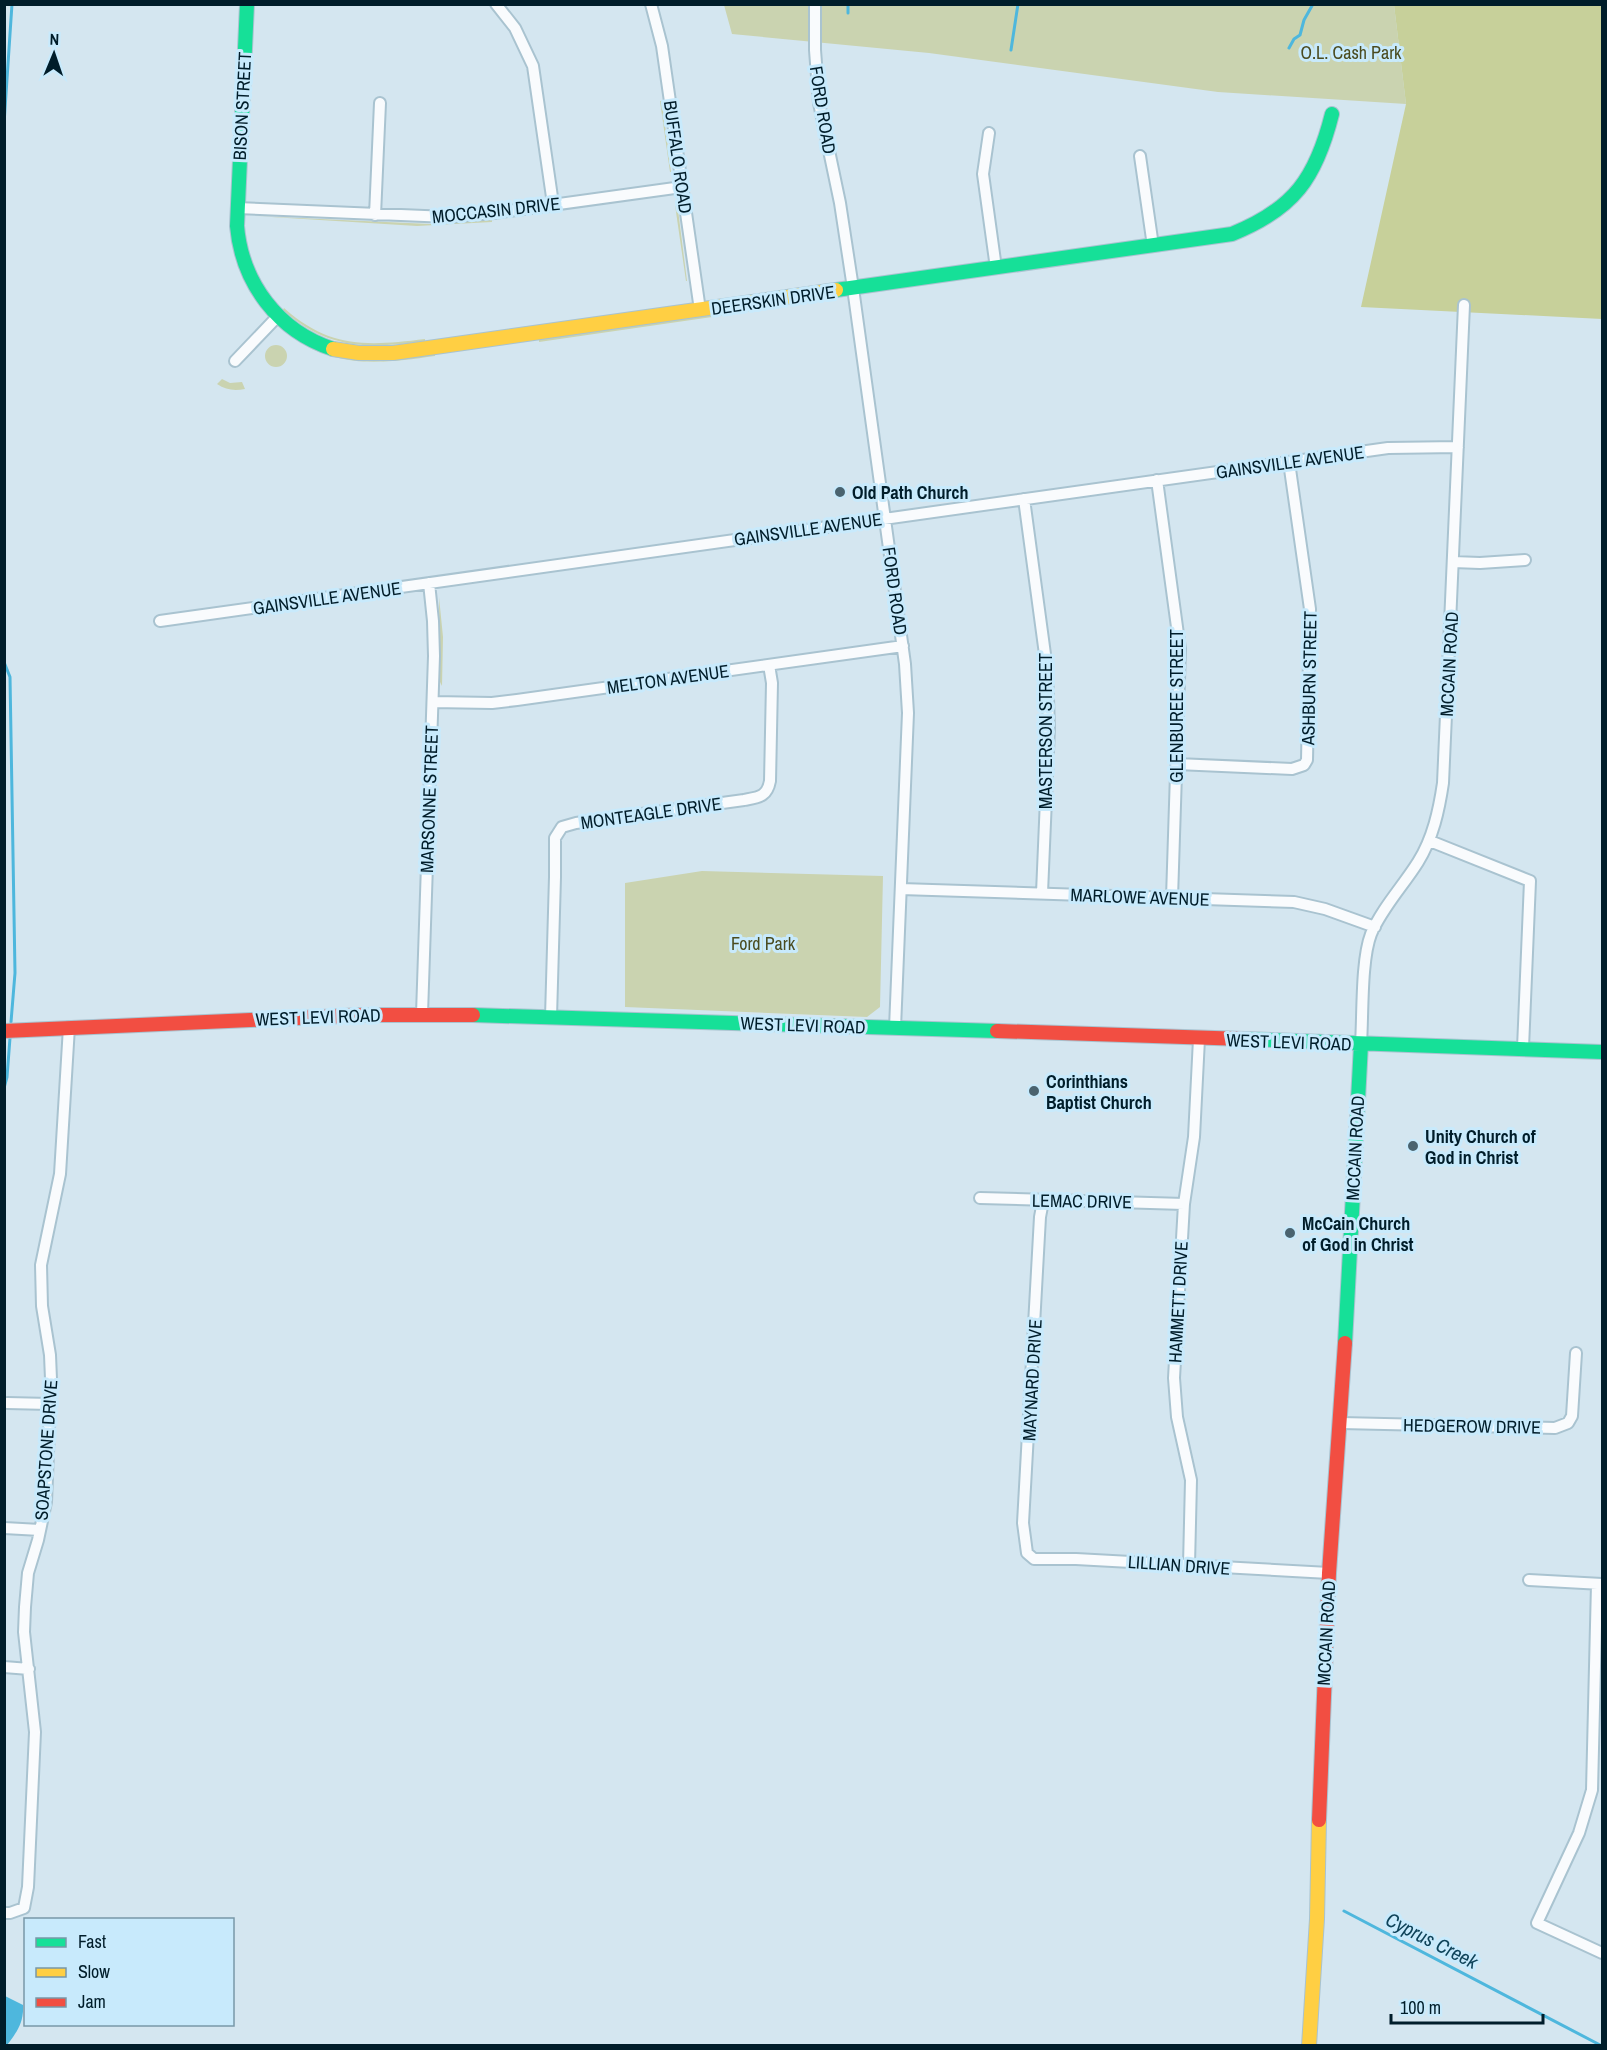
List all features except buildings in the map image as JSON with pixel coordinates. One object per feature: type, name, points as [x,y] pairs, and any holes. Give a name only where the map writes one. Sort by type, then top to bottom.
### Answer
[{"type":"street","name":"BISON STREET","points":[[237,208],[247,4]]},
{"type":"street","points":[[496,4],[515,28],[533,68],[553,204]]},
{"type":"street","name":"BUFFALO ROAD","points":[[651,4],[660,33],[700,310]]},
{"type":"street","name":"FORD ROAD","points":[[815,4],[814,50],[820,110],[840,203],[903,646],[908,713],[895,1028]]},
{"type":"street","points":[[375,215],[380,103]]},
{"type":"street","name":"DEERSKIN DRIVE","points":[[237,208],[237,234],[243,261],[256,287],[278,316],[298,332],[324,346],[349,352],[393,353],[1232,234],[1273,215],[1297,193],[1315,169],[1324,147],[1332,114]]},
{"type":"street","points":[[989,133],[982,174],[996,268]]},
{"type":"street","points":[[1140,156],[1154,246]]},
{"type":"street","name":"MOCCASIN DRIVE","points":[[237,208],[375,215],[456,216],[682,187]]},
{"type":"street","name":"MCCAIN ROAD","points":[[1309,2046],[1317,1918],[1319,1791],[1329,1573],[1341,1423],[1367,950],[1375,927],[1430,841],[1440,800],[1444,769],[1464,305]]},
{"type":"street","points":[[235,361],[278,316]]},
{"type":"street","name":"GAINSVILLE AVENUE","points":[[160,621],[1399,446],[1458,447]]},
{"type":"street","name":"ASHBURN STREET","points":[[1177,764],[1292,769],[1304,765],[1307,760],[1310,609],[1289,462]]},
{"type":"street","name":"GLENBUREE STREET","points":[[1157,480],[1179,642],[1172,898]]},
{"type":"street","name":"MASTERSON STREET","points":[[1024,499],[1047,669],[1048,728],[1042,893]]},
{"type":"street","points":[[1453,562],[1525,560]]},
{"type":"street","name":"MARSONNE STREET","points":[[422,1014],[433,702],[434,628],[429,583]]},
{"type":"street","name":"MELTON AVENUE","points":[[433,702],[502,702],[903,646]]},
{"type":"street","name":"MONTEAGLE DRIVE","points":[[551,1017],[555,838],[558,831],[566,825],[576,823],[744,800],[763,795],[768,791],[770,781],[772,683],[769,665]]},
{"type":"street","points":[[1430,841],[1530,881],[1523,1048]]},
{"type":"street","name":"MARLOWE AVENUE","points":[[901,888],[1294,902],[1318,907],[1375,927]]},
{"type":"street","name":"WEST LEVI ROAD","points":[[4,1031],[422,1014],[1602,1052]]},
{"type":"street","name":"SOAPSTONE DRIVE","points":[[4,1913],[24,1908],[28,1887],[35,1732],[24,1632],[25,1607],[28,1573],[40,1530],[46,1494],[51,1369],[42,1306],[41,1265],[60,1174],[69,1027]]},
{"type":"street","name":"HAMMETT DRIVE","points":[[1189,1565],[1191,1480],[1177,1417],[1174,1390],[1184,1204],[1194,1137],[1199,1039]]},
{"type":"street","name":"LEMAC DRIVE","points":[[980,1198],[1184,1204]]},
{"type":"street","name":"MAYNARD DRIVE","points":[[1030,1556],[1025,1547],[1023,1523],[1040,1218],[1043,1201]]},
{"type":"street","name":"HEDGEROW DRIVE","points":[[1341,1423],[1555,1428],[1568,1423],[1572,1416],[1576,1353]]},
{"type":"street","points":[[7,1402],[50,1404]]},
{"type":"street","points":[[4,1528],[40,1530]]},
{"type":"street","name":"LILLIAN DRIVE","points":[[1030,1556],[1329,1573]]},
{"type":"street","points":[[1529,1580],[1600,1584],[1597,1791],[1537,1923],[1602,1953]]},
{"type":"street","points":[[4,1667],[29,1669]]},
{"type":"green space","name":"O.L. Cash Park","points":[[724,5],[1394,5],[1406,104],[1218,92],[929,53],[732,34]]},
{"type":"green space","points":[[1394,5],[1602,5],[1602,319],[1361,307],[1406,104]]},
{"type":"green space","points":[[660,101],[662,101],[671,172],[670,172]]},
{"type":"green space","points":[[675,205],[678,210],[687,281],[686,281]]},
{"type":"green space","points":[[255,216],[430,224],[492,220],[492,222],[417,226]]},
{"type":"green space","points":[[773,306],[774,308],[539,342],[539,339]]},
{"type":"green space","points":[[284,308],[317,331],[350,342],[385,343],[425,339],[425,341],[386,345],[350,344],[316,333],[283,310]]},
{"type":"green space","points":[[276,345],[284,348],[287,356],[284,364],[276,367],[268,364],[265,356],[268,348]]},
{"type":"green space","points":[[312,348],[360,361],[392,360],[435,354],[435,356],[373,362],[358,361],[342,359]]},
{"type":"green space","points":[[222,379],[230,383],[242,382],[245,389],[224,388],[217,384]]},
{"type":"green space","points":[[439,597],[443,637],[442,686],[440,682]]},
{"type":"green space","name":"Ford Park","points":[[702,871],[883,876],[880,1007],[867,1017],[625,1007],[625,883]]},
{"type":"water","points":[[5,1996],[23,2005],[19,2027],[7,2045],[5,2045]]},
{"type":"waterway","points":[[4,124],[12,4]]},
{"type":"waterway","points":[[848,4],[848,13]]},
{"type":"waterway","points":[[1011,50],[1018,4]]},
{"type":"waterway","points":[[1289,48],[1294,39],[1300,35],[1304,20],[1313,4]]},
{"type":"waterway","points":[[4,662],[10,677],[15,973],[11,1022]]},
{"type":"waterway","points":[[4,1088],[10,1038]]},
{"type":"waterway","name":"Cyprus Creek","points":[[1344,1911],[1602,2046]]},
{"type":"traffic: fast","points":[[247,4],[237,226],[240,247],[246,267],[266,302],[296,330],[313,341],[333,349]]},
{"type":"traffic: fast","points":[[836,290],[1232,234],[1272,214],[1299,189],[1310,174],[1318,156],[1332,114]]},
{"type":"traffic: fast","points":[[473,1015],[997,1031]]},
{"type":"traffic: fast","points":[[1245,1039],[1602,1052]]},
{"type":"traffic: fast","points":[[1345,1343],[1361,1044]]},
{"type":"traffic: slow","points":[[333,349],[359,353],[393,353],[836,290]]},
{"type":"traffic: slow","points":[[1309,2046],[1317,1919],[1319,1820]]},
{"type":"traffic: jam","points":[[4,1031],[364,1015],[473,1015]]},
{"type":"traffic: jam","points":[[997,1031],[1245,1039]]},
{"type":"traffic: jam","points":[[1319,1820],[1329,1573],[1345,1343]]},
{"type":"place","name":"Old Path Church","points":[[840,492]]},
{"type":"place","name":"Corinthians Baptist Church","points":[[1034,1091]]},
{"type":"place","name":"Unity Church of God in Christ","points":[[1413,1146]]},
{"type":"place","name":"McCain Church of God in Christ","points":[[1290,1233]]}]
